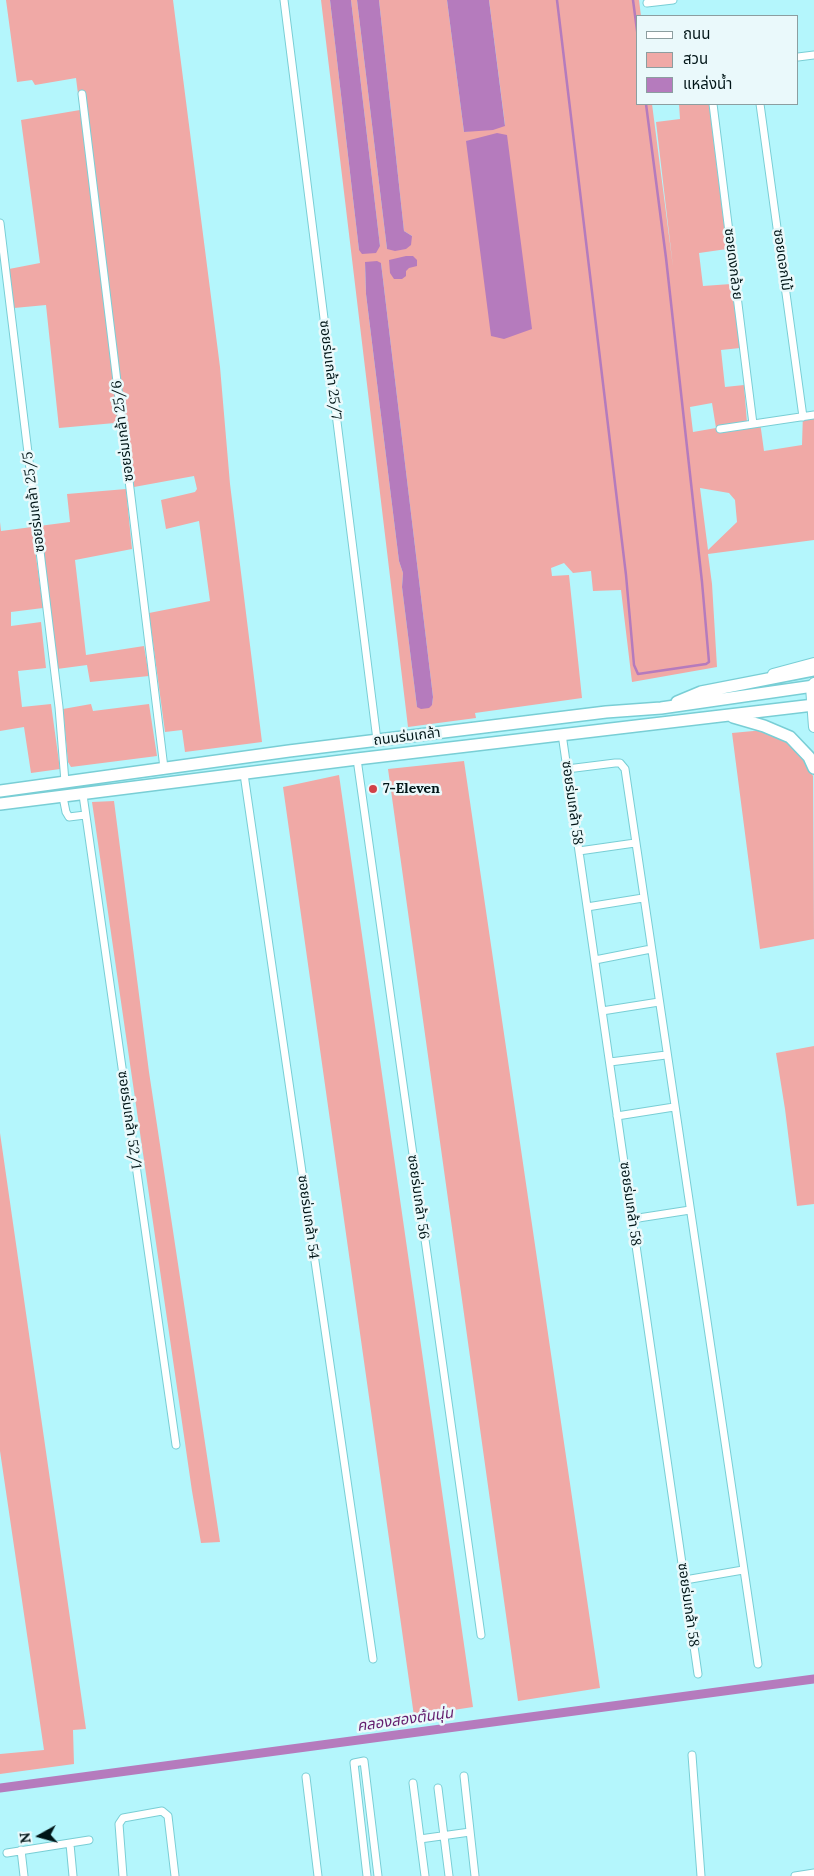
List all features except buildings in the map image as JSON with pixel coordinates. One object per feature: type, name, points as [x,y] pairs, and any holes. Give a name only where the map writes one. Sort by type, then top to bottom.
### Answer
[{"type":"main road","points":[[756,681],[788,668],[814,662]]},
{"type":"main road","points":[[661,708],[701,692],[814,670]]},
{"type":"main road","name":"ถนนร่มเกล้า","points":[[0,791],[377,740],[606,712],[661,708],[813,685]]},
{"type":"main road","points":[[813,685],[814,727]]},
{"type":"main road","name":"ถนนร่มเกล้า","points":[[0,804],[83,795],[357,758],[813,705]]},
{"type":"main road","points":[[728,715],[764,726],[790,737],[809,757],[814,768]]},
{"type":"street","name":"ซอยร่มเกล้า 25/7","points":[[284,0],[377,740]]},
{"type":"street","points":[[647,3],[673,0]]},
{"type":"street","points":[[799,57],[814,55]]},
{"type":"street","name":"ซอยร่มเกล้า 25/6","points":[[82,94],[164,768]]},
{"type":"street","name":"ซอยดงกล้วย","points":[[713,105],[753,424]]},
{"type":"street","name":"ซอยดอกไม้","points":[[760,105],[803,417]]},
{"type":"street","name":"ซอยร่มเกล้า 25/5","points":[[0,223],[59,707],[64,782]]},
{"type":"street","points":[[720,429],[814,415]]},
{"type":"street","name":"ซอยร่มเกล้า 58","points":[[562,734],[698,1674]]},
{"type":"street","name":"ซอยร่มเกล้า 56","points":[[357,758],[481,1634]]},
{"type":"street","points":[[567,769],[615,763],[623,766],[758,1664]]},
{"type":"street","name":"ซอยร่มเกล้า 54","points":[[244,774],[372,1659]]},
{"type":"street","name":"ซอยร่มเกล้า 52/1","points":[[83,795],[176,1445]]},
{"type":"street","points":[[63,797],[69,817],[85,815]]},
{"type":"street","points":[[579,851],[635,843]]},
{"type":"street","points":[[587,906],[643,898]]},
{"type":"street","points":[[595,960],[651,949]]},
{"type":"street","points":[[602,1011],[659,1002]]},
{"type":"street","points":[[610,1062],[666,1055]]},
{"type":"street","points":[[617,1116],[674,1107]]},
{"type":"street","points":[[632,1219],[690,1210]]},
{"type":"street","points":[[685,1580],[744,1570]]},
{"type":"street","points":[[692,1755],[701,1876]]},
{"type":"street","points":[[367,1876],[354,1763],[364,1761],[378,1876]]},
{"type":"street","points":[[464,1776],[476,1876]]},
{"type":"street","points":[[306,1777],[318,1876]]},
{"type":"street","points":[[413,1783],[425,1876]]},
{"type":"street","points":[[438,1788],[449,1876]]},
{"type":"street","points":[[123,1876],[119,1824],[123,1818],[162,1811],[168,1816],[175,1876]]},
{"type":"street","points":[[420,1839],[470,1832]]},
{"type":"street","points":[[6,1853],[89,1840]]},
{"type":"street","points":[[70,1844],[73,1876]]},
{"type":"street","points":[[21,1850],[24,1876]]},
{"type":"street","points":[[795,1876],[814,1873]]},
{"type":"green space","points":[[6,0],[173,0],[220,367],[230,484],[262,742],[185,752],[182,730],[165,732],[149,613],[210,601],[199,521],[166,529],[161,500],[195,492],[197,489],[194,476],[134,487],[126,422],[59,428],[46,305],[14,308],[9,269],[40,263],[21,120],[80,110],[76,78],[35,85],[32,80],[17,82]]},
{"type":"green space","points":[[321,0],[330,0],[359,250],[380,246],[351,0],[357,0],[387,249],[412,236],[404,231],[379,0],[447,0],[464,132],[505,125],[489,0],[639,0],[641,15],[636,15],[636,105],[652,105],[673,267],[656,122],[680,119],[679,105],[709,105],[727,249],[699,253],[703,286],[731,284],[740,348],[721,350],[725,387],[744,385],[747,423],[760,422],[764,451],[802,445],[803,413],[814,412],[814,540],[708,554],[712,584],[717,667],[632,682],[621,590],[593,591],[591,571],[573,573],[564,563],[551,568],[552,576],[569,575],[582,698],[475,713],[476,718],[408,727]],"holes":[[[365,263],[381,263],[433,697],[432,705],[417,707],[402,587],[403,573],[399,561],[366,294]],[[712,403],[716,428],[693,432],[690,407]],[[700,488],[729,493],[735,500],[737,522],[708,550]]]},
{"type":"green space","points":[[126,489],[132,549],[75,560],[86,655],[144,646],[149,676],[90,682],[87,665],[57,669],[39,526],[70,522],[67,494]]},
{"type":"green space","points":[[0,522],[1,531],[32,527],[43,608],[11,612],[11,626],[41,622],[46,668],[18,671],[22,707],[51,704],[60,769],[31,773],[24,727],[0,731]]},
{"type":"green space","points":[[91,704],[93,711],[149,704],[157,756],[71,767],[68,762],[63,709]]},
{"type":"green space","points":[[764,730],[793,746],[805,761],[813,776],[814,939],[760,949],[732,733]]},
{"type":"green space","points":[[464,761],[600,1688],[518,1701],[388,769]]},
{"type":"green space","points":[[339,775],[473,1707],[414,1716],[283,787]]},
{"type":"green space","points":[[114,801],[149,1072],[220,1542],[201,1543],[192,1491],[92,802]]},
{"type":"green space","points":[[814,1046],[814,1204],[797,1206],[776,1053]]},
{"type":"green space","points":[[0,1133],[86,1729],[73,1730],[74,1764],[0,1774],[0,1754],[44,1750],[0,1451]]},
{"type":"water","points":[[330,0],[351,0],[380,246],[376,253],[362,254],[359,250]]},
{"type":"water","points":[[357,0],[379,0],[404,231],[412,236],[411,245],[406,249],[395,251],[387,249]]},
{"type":"water","points":[[447,0],[489,0],[505,126],[493,130],[464,132]]},
{"type":"water","points":[[497,133],[507,135],[532,329],[504,339],[491,336],[466,141]]},
{"type":"water","points":[[413,256],[417,260],[417,266],[409,268],[406,271],[406,276],[402,279],[394,279],[390,273],[389,260]]},
{"type":"water","points":[[377,261],[381,263],[433,697],[432,705],[429,708],[421,709],[417,707],[402,587],[403,573],[399,561],[366,294],[365,262]]},
{"type":"waterway","points":[[557,0],[626,575],[634,665],[638,674],[709,662],[702,582],[666,258],[646,105]]},
{"type":"waterway","points":[[633,0],[636,23]]},
{"type":"waterway","name":"คลองสองต้นนุ่น","points":[[0,1788],[814,1679]]},
{"type":"place","name":"7-Eleven","points":[[373,789]]}]
